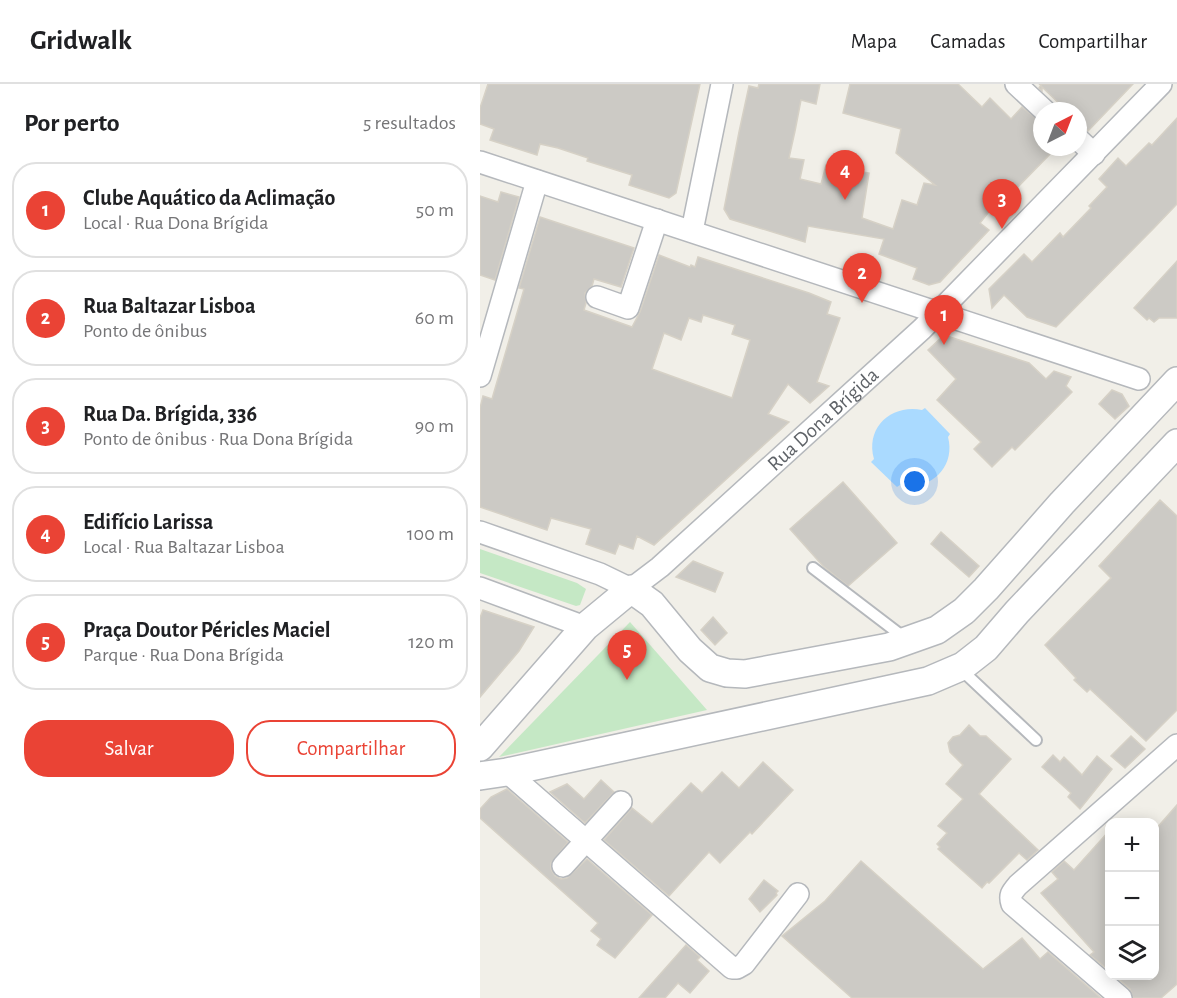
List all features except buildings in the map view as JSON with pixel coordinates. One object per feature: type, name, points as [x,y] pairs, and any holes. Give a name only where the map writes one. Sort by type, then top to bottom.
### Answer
[{"type":"street","points":[[692,231],[723,84]]},
{"type":"street","points":[[1016,84],[1036,102]]},
{"type":"street","name":"Rua Dona Brígida","points":[[480,747],[585,627],[660,567],[939,312],[1161,84]]},
{"type":"street","points":[[1087,147],[1094,154]]},
{"type":"street","points":[[480,162],[1139,379]]},
{"type":"street","points":[[480,376],[537,181]]},
{"type":"street","points":[[597,297],[628,308],[657,220]]},
{"type":"street","points":[[480,532],[600,574],[631,589],[652,604],[690,650],[711,668],[727,673],[745,674],[909,641],[937,630],[964,611],[1177,381]]},
{"type":"street","points":[[480,776],[928,681],[963,666],[986,648],[1017,612],[1177,443]]},
{"type":"street","points":[[480,588],[585,627]]},
{"type":"street","points":[[1121,998],[1012,904],[1011,892],[1177,745]]},
{"type":"street","points":[[507,772],[732,968],[738,968],[744,964],[798,894]]},
{"type":"street","points":[[563,866],[621,802]]},
{"type":"lane","points":[[813,568],[909,641]]},
{"type":"lane","points":[[963,666],[969,676],[1036,740]]},
{"type":"green space","points":[[480,549],[577,583],[586,589],[580,605],[576,606],[480,573]]},
{"type":"green space","points":[[630,622],[707,710],[499,757]]},
{"type":"water","points":[[925,408],[950,434],[948,458],[938,475],[930,481],[921,485],[897,487],[871,462],[874,459],[873,437],[883,420],[891,414]]},
{"type":"place","name":"Edifício Larissa","points":[[845,200]]},
{"type":"place","name":"Rua Da. Brígida, 336","points":[[1002,229]]},
{"type":"place","name":"Rua Baltazar Lisboa","points":[[862,303]]},
{"type":"place","name":"Clube Aquático da Aclimação","points":[[944,345]]},
{"type":"place","name":"Praça Doutor Péricles Maciel","points":[[627,680]]}]
